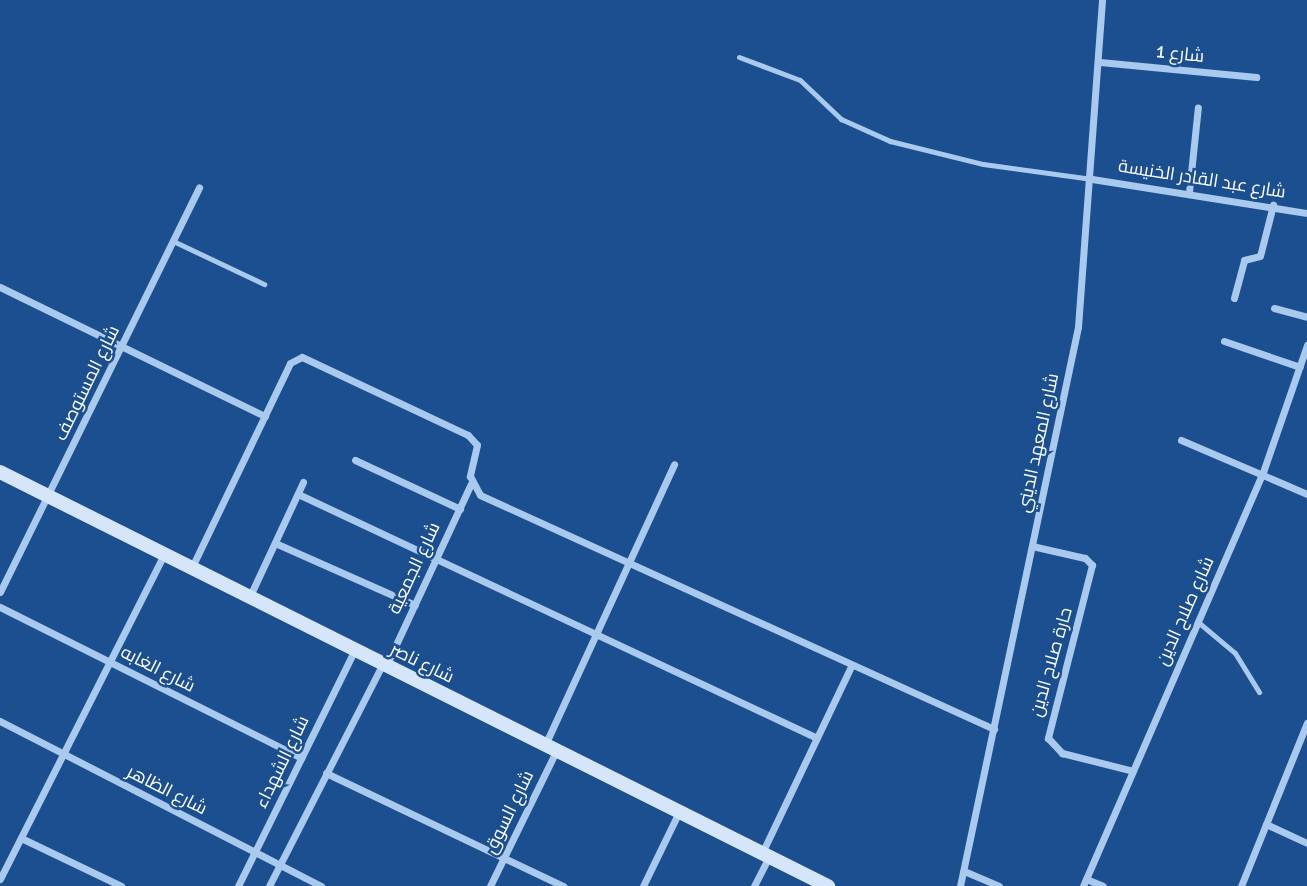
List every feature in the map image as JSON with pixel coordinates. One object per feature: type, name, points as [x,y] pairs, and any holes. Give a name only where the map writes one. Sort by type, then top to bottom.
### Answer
[{"type":"street","name":"شارع المعهد الديني","points":[[960,886],[1078,327],[1093,179],[1102,0]]},
{"type":"street","name":"شارع 1","points":[[1100,62],[1256,77]]},
{"type":"street","points":[[1189,191],[1198,107]]},
{"type":"street","name":"شارع عبد القادر الخنيسة","points":[[1093,179],[1189,191],[1307,213]]},
{"type":"street","name":"شارع المستوصف","points":[[0,592],[199,187]]},
{"type":"street","points":[[1234,298],[1244,260],[1260,256],[1273,205]]},
{"type":"street","points":[[0,287],[265,416],[191,569]]},
{"type":"street","points":[[1273,308],[1307,317]]},
{"type":"street","points":[[1224,341],[1300,367]]},
{"type":"street","name":"شارع صلاح الدين","points":[[1084,882],[1262,475],[1307,345]]},
{"type":"street","name":"شارع الجمعية","points":[[265,416],[290,363],[309,358],[468,436],[478,452],[471,484],[384,666]]},
{"type":"street","points":[[1181,440],[1307,494]]},
{"type":"street","points":[[355,460],[460,509]]},
{"type":"street","name":"شارع السوق","points":[[490,886],[596,634],[674,464]]},
{"type":"street","name":"شارع ناصر","points":[[0,472],[47,498],[828,886]]},
{"type":"street","points":[[249,598],[303,482]]},
{"type":"street","points":[[471,484],[480,495],[993,729]]},
{"type":"street","points":[[298,494],[817,738]]},
{"type":"street","points":[[275,543],[415,605]]},
{"type":"street","name":"حارة صلاح الدين","points":[[1032,546],[1085,558],[1091,565],[1048,738],[1062,753],[1133,771]]},
{"type":"street","points":[[0,879],[163,556]]},
{"type":"street","name":"شارع الغابه","points":[[0,607],[301,758]]},
{"type":"street","name":"شارع الشهداء","points":[[238,886],[354,651]]},
{"type":"street","points":[[269,886],[384,666]]},
{"type":"street","points":[[754,886],[765,855],[851,666]]},
{"type":"street","name":"شارع الظاهر","points":[[0,721],[321,886]]},
{"type":"street","points":[[1241,886],[1307,723]]},
{"type":"street","points":[[326,773],[563,886]]},
{"type":"street","points":[[643,886],[679,812]]},
{"type":"street","points":[[1266,824],[1307,843]]},
{"type":"street","points":[[21,838],[121,886]]},
{"type":"street","points":[[964,871],[999,886]]},
{"type":"street","points":[[1084,882],[1103,886]]},
{"type":"lane","points":[[739,57],[800,80],[841,118],[890,141],[983,164],[1093,179]]},
{"type":"lane","points":[[173,241],[264,284]]},
{"type":"lane","points":[[1198,622],[1235,653],[1259,692]]}]
